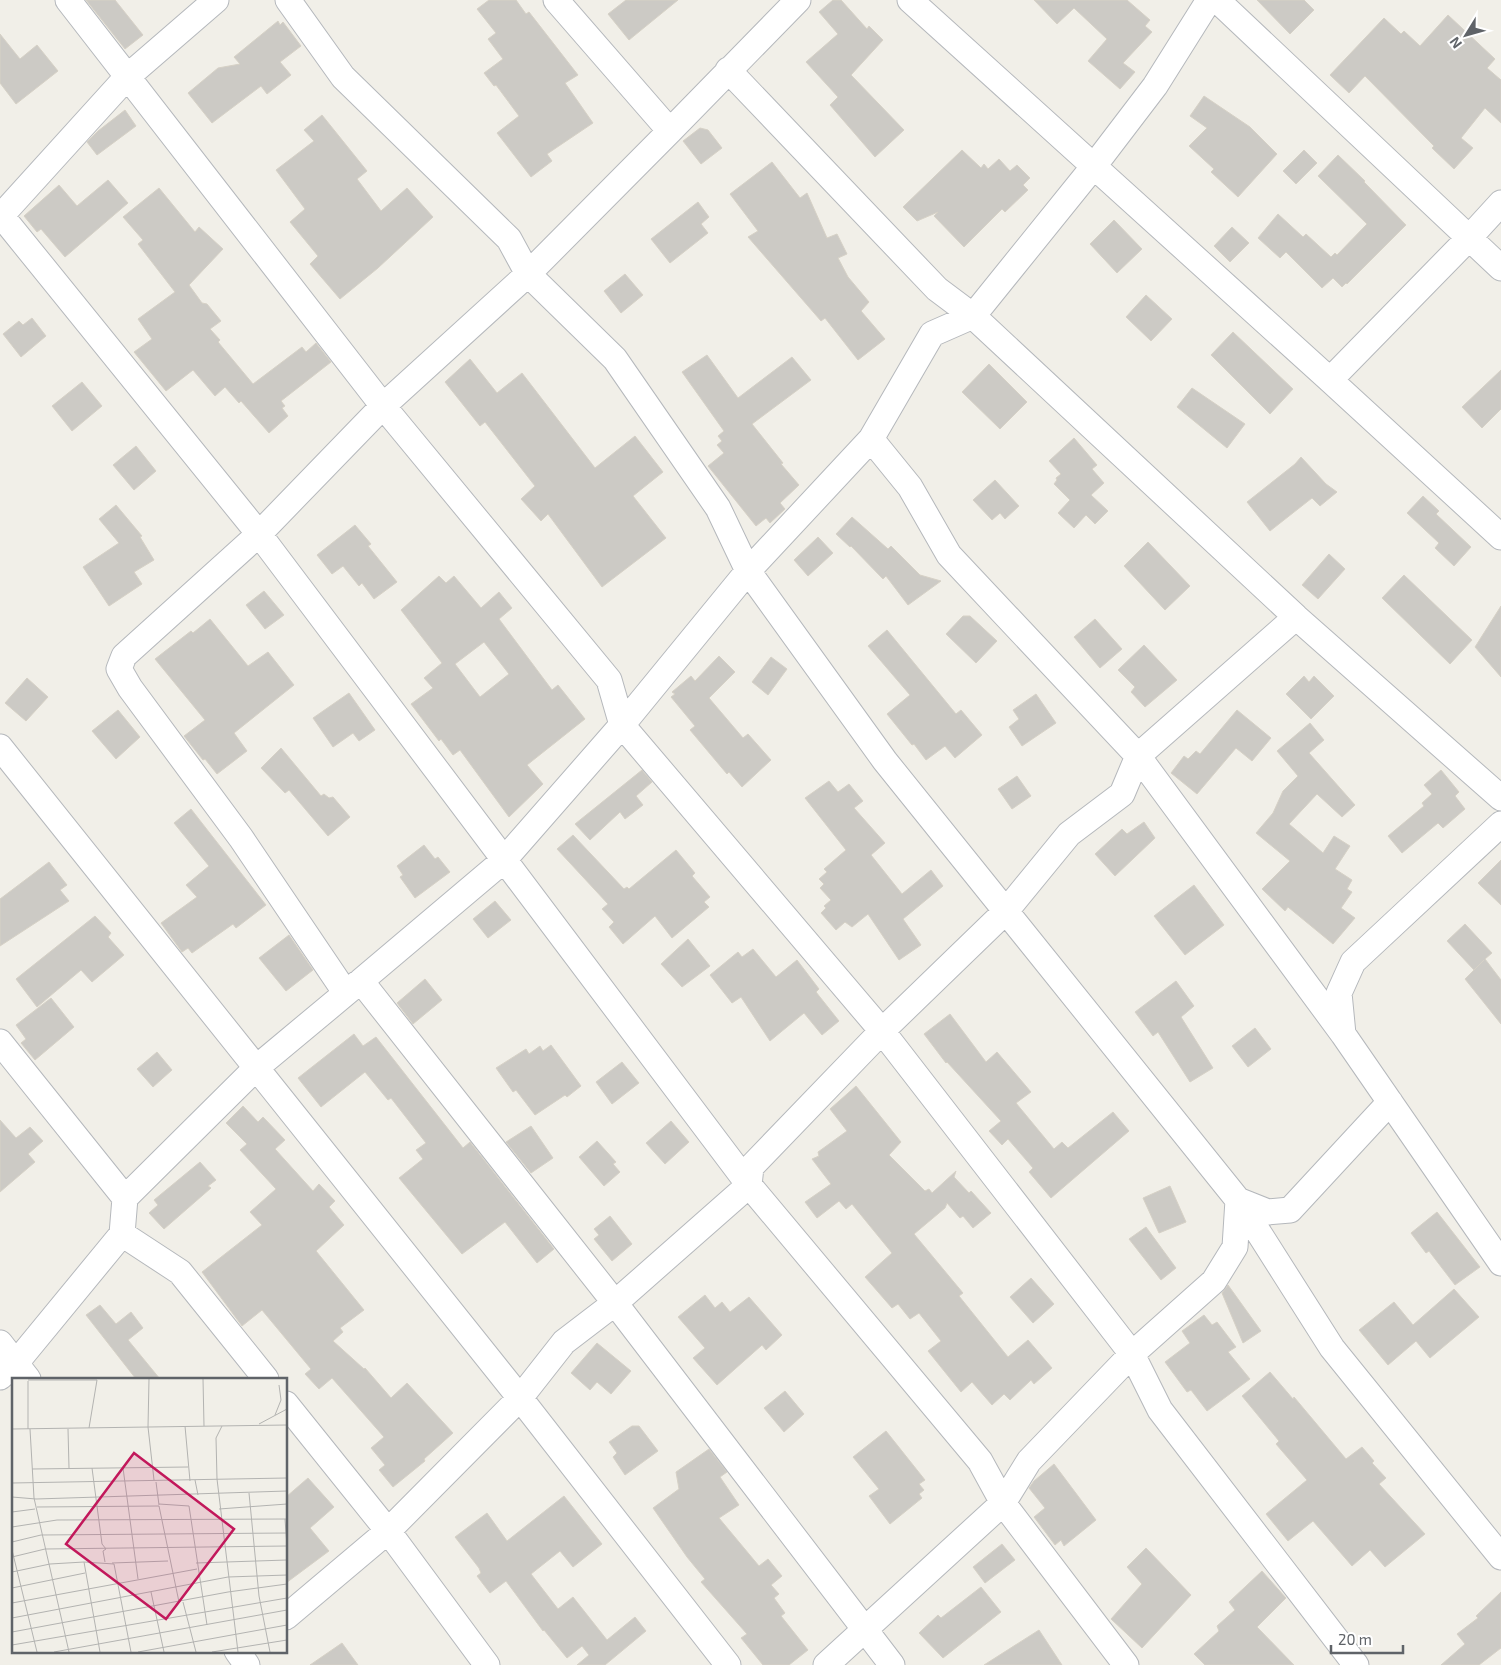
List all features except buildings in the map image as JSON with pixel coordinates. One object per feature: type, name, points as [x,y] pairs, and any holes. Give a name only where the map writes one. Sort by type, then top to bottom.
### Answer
[{"type":"street","points":[[68,0],[383,406],[609,680],[622,725],[882,1031],[1132,1354],[1160,1410],[1356,1665]]},
{"type":"street","points":[[216,0],[127,77],[0,216],[259,534],[503,861],[749,1185],[980,1461],[1004,1503],[1126,1665]]},
{"type":"street","points":[[288,0],[343,76],[509,239],[528,274],[615,358],[718,508],[748,571],[884,761],[1238,1200],[1332,1348],[1501,1557]]},
{"type":"street","points":[[556,0],[670,132]]},
{"type":"street","points":[[798,0],[528,274],[383,406],[259,534],[124,656],[119,669],[130,688],[353,986],[615,1303],[892,1665]]},
{"type":"street","points":[[910,0],[1501,537]]},
{"type":"street","points":[[0,1343],[14,1373],[122,1234],[125,1198],[256,1068],[503,861],[622,725],[748,571],[871,439],[932,334],[973,316],[1094,166],[1155,86],[1210,0]]},
{"type":"street","points":[[1217,0],[1501,268]]},
{"type":"street","points":[[728,70],[937,289],[973,316],[1296,617],[1501,798]]},
{"type":"street","points":[[1330,380],[1501,203]]},
{"type":"street","points":[[871,439],[910,487],[949,555],[1138,756],[1342,1034],[1501,1263]]},
{"type":"street","points":[[288,1616],[388,1531],[520,1398],[564,1342],[615,1303],[749,1185],[751,1166],[882,1031],[1006,911],[1069,834],[1122,794],[1138,756],[1296,617]]},
{"type":"street","points":[[0,747],[520,1398],[728,1665]]},
{"type":"street","points":[[1342,1034],[1339,992],[1353,962],[1501,824]]},
{"type":"street","points":[[0,1042],[125,1198]]},
{"type":"street","points":[[1238,1200],[1268,1212],[1290,1210],[1390,1102]]},
{"type":"street","points":[[826,1665],[1004,1503],[1029,1461],[1132,1354],[1214,1281],[1235,1247],[1238,1200]]},
{"type":"street","points":[[122,1234],[180,1272],[265,1378]]},
{"type":"street","points":[[288,1406],[388,1531],[487,1665]]}]
